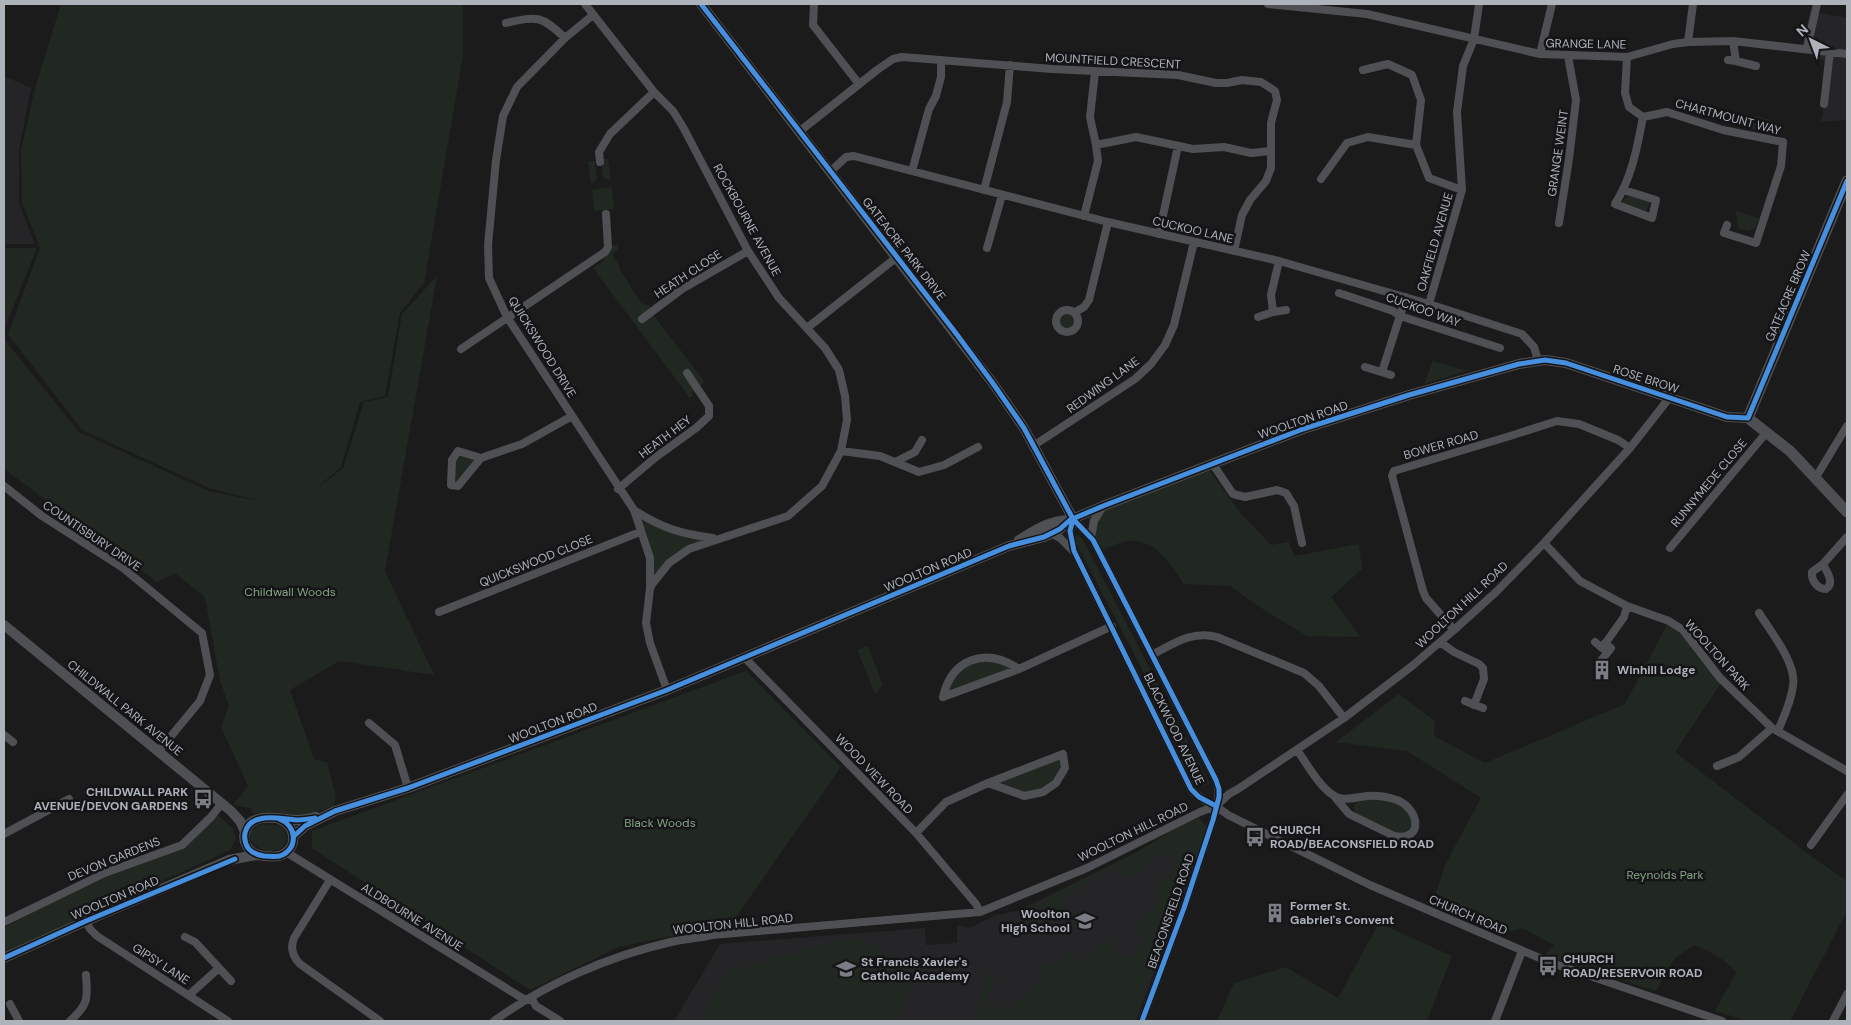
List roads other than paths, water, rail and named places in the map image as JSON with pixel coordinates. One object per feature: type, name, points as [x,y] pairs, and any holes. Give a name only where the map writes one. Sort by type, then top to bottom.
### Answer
[{"type":"main road","name":"GATEACRE BROW","points":[[1748,418],[1847,181]]},
{"type":"main road","points":[[1748,418],[1790,451],[1847,512]]},
{"type":"street","name":"ROCKBOURNE AVENUE","points":[[585,4],[654,92],[673,111],[748,251],[779,298],[825,348],[838,370],[845,396],[846,420],[841,451],[822,486],[788,516],[689,549],[675,558],[663,570],[650,588],[646,617],[648,636],[667,690]]},
{"type":"street","name":"GATEACRE PARK DRIVE","points":[[701,4],[800,130],[992,382],[1034,446],[1072,520]]},
{"type":"street","points":[[814,4],[814,25],[859,84]]},
{"type":"street","name":"GRANGE LANE","points":[[1268,4],[1367,14],[1540,54],[1627,57],[1672,44],[1733,41],[1847,54]]},
{"type":"street","name":"OAKFIELD AVENUE","points":[[1429,304],[1462,190],[1457,112],[1463,66],[1474,38],[1479,4]]},
{"type":"street","points":[[1540,54],[1552,4]]},
{"type":"street","points":[[1688,42],[1692,4]]},
{"type":"street","points":[[1806,48],[1817,4]]},
{"type":"street","name":"QUICKSWOOD DRIVE","points":[[593,15],[565,38],[517,87],[503,116],[496,160],[488,245],[489,278],[507,317],[634,510],[650,558],[650,588]]},
{"type":"street","points":[[506,23],[529,18],[548,22],[565,38]]},
{"type":"street","points":[[1733,41],[1732,60],[1756,66]]},
{"type":"street","points":[[1824,104],[1830,51]]},
{"type":"street","name":"GRANGE WEINT","points":[[1559,223],[1570,159],[1576,100],[1568,56]]},
{"type":"street","name":"MOUNTFIELD CRESCENT","points":[[800,130],[859,84],[894,59],[902,57],[1095,72],[1178,75],[1216,83],[1242,80],[1261,82],[1275,91],[1277,100],[1271,123],[1271,168],[1266,181],[1250,200],[1242,216],[1234,251]]},
{"type":"street","points":[[1624,190],[1656,200],[1652,218],[1615,204],[1624,190],[1636,157],[1643,117],[1629,107],[1625,92],[1627,57]]},
{"type":"street","points":[[912,171],[929,109],[936,96],[941,77],[942,60]]},
{"type":"street","points":[[1363,70],[1388,64],[1412,75],[1421,100],[1416,145],[1429,178],[1462,190]]},
{"type":"street","points":[[984,190],[1007,102],[1010,65]]},
{"type":"street","points":[[1084,216],[1098,161],[1090,116],[1095,72]]},
{"type":"street","points":[[600,162],[599,152],[610,134],[654,92]]},
{"type":"street","name":"CHARTMOUNT WAY","points":[[1643,117],[1667,112],[1723,130],[1783,142],[1781,166],[1756,243],[1724,233],[1726,226]]},
{"type":"street","points":[[1096,145],[1136,137],[1193,149],[1224,148],[1251,153],[1271,151]]},
{"type":"street","points":[[1321,179],[1348,144],[1368,137],[1416,145]]},
{"type":"street","points":[[1159,234],[1178,146]]},
{"type":"street","name":"CUCKOO LANE","points":[[831,171],[846,158],[854,156],[1108,222],[1279,261],[1406,297],[1522,334],[1534,347],[1538,360]]},
{"type":"street","points":[[987,248],[1002,194]]},
{"type":"street","points":[[460,349],[605,252],[608,247],[606,214]]},
{"type":"street","points":[[1076,313],[1090,300],[1108,222]]},
{"type":"street","name":"REDWING LANE","points":[[1034,446],[1134,379],[1151,364],[1165,345],[1174,325],[1194,242]]},
{"type":"street","name":"HEATH CLOSE","points":[[642,319],[682,289],[748,251]]},
{"type":"street","points":[[807,328],[897,257]]},
{"type":"street","points":[[1274,312],[1271,295],[1279,261]]},
{"type":"street","name":"CUCKOO WAY","points":[[1339,293],[1393,311],[1400,316],[1500,348]]},
{"type":"street","points":[[1382,372],[1406,297]]},
{"type":"street","points":[[1258,317],[1286,310]]},
{"type":"street","name":"ROSE BROW","points":[[1538,360],[1566,363],[1728,416],[1748,418]]},
{"type":"street","name":"WOOLTON ROAD","points":[[1009,546],[1052,534],[1072,520],[1103,506],[1303,429],[1373,406],[1518,364],[1538,360]]},
{"type":"street","points":[[1365,367],[1391,375]]},
{"type":"street","name":"HEATH HEY","points":[[618,488],[709,416],[710,406],[687,373]]},
{"type":"street","name":"WOOLTON HILL ROAD","points":[[494,1021],[526,1000],[572,976],[621,957],[671,942],[712,935],[980,912],[1087,868],[1200,812],[1216,806],[1229,794],[1344,718],[1454,630],[1496,592],[1544,543],[1630,448],[1670,397]]},
{"type":"street","points":[[481,458],[458,451],[452,460],[451,485],[458,486],[481,458],[522,444],[572,416]]},
{"type":"street","name":"BOWER ROAD","points":[[1454,630],[1426,598],[1423,591],[1392,476],[1394,471],[1556,421],[1579,424],[1618,440],[1630,448]]},
{"type":"street","points":[[1816,477],[1847,426]]},
{"type":"street","name":"RUNNYMEDE CLOSE","points":[[1670,548],[1766,433]]},
{"type":"street","points":[[895,462],[914,452],[922,440]]},
{"type":"street","points":[[841,451],[880,456],[919,472],[944,465],[978,448]]},
{"type":"street","points":[[1212,463],[1233,494],[1245,497],[1277,490],[1286,493],[1294,506],[1302,543]]},
{"type":"street","name":"COUNTISBURY DRIVE","points":[[4,486],[42,516],[123,568],[202,633],[210,675],[200,701],[158,752]]},
{"type":"street","points":[[1091,537],[1094,521],[1103,506]]},
{"type":"street","name":"ROCKBOURNE AVENUE","points":[[634,510],[654,523],[678,532],[717,539]]},
{"type":"street","name":"WOOLTON ROAD","points":[[279,819],[301,820],[329,814],[408,788],[667,690],[1009,546],[1047,524],[1055,521],[1072,520]]},
{"type":"street","name":"BLACKWOOD AVENUE","points":[[1072,520],[1091,537],[1216,780],[1220,792],[1216,806],[1199,798],[1191,789],[1074,551],[1070,532],[1072,520]]},
{"type":"street","name":"QUICKSWOOD CLOSE","points":[[439,612],[640,532]]},
{"type":"street","name":"BLACKWOOD AVENUE","points":[[1052,534],[1060,538],[1074,551]]},
{"type":"street","points":[[1823,564],[1847,537]]},
{"type":"street","name":"WOOLTON PARK","points":[[1544,543],[1580,581],[1627,606],[1669,621],[1683,630],[1720,678],[1775,729],[1847,769]]},
{"type":"street","points":[[1596,642],[1602,648],[1624,617],[1627,606]]},
{"type":"street","points":[[1717,766],[1739,757],[1775,729],[1789,705],[1794,684],[1788,660],[1759,613]]},
{"type":"street","name":"CHILDWALL PARK AVENUE","points":[[4,626],[222,803],[240,821],[245,836]]},
{"type":"street","points":[[1019,670],[998,658],[972,659],[951,676],[943,697],[1019,670],[1112,626]]},
{"type":"street","points":[[1152,655],[1188,637],[1203,635],[1217,637],[1304,673],[1319,686],[1344,718]]},
{"type":"street","points":[[1440,642],[1483,668],[1484,679],[1474,705]]},
{"type":"street","points":[[1600,662],[1611,648],[1605,643]]},
{"type":"street","name":"WOOD VIEW ROAD","points":[[745,658],[916,833],[976,904],[980,912]]},
{"type":"street","points":[[1465,701],[1483,708]]},
{"type":"street","points":[[370,723],[395,745],[408,788]]},
{"type":"street","points":[[4,734],[13,742]]},
{"type":"street","points":[[1298,750],[1317,778],[1349,814],[1402,838],[1410,836],[1416,822],[1415,816],[1409,808],[1399,801],[1385,796],[1367,796],[1351,799],[1334,796]]},
{"type":"street","points":[[916,833],[946,802],[988,783],[1063,754],[1065,768],[1056,783],[1043,792],[1024,796],[988,783]]},
{"type":"street","points":[[1811,845],[1847,795]]},
{"type":"street","points":[[4,834],[69,799]]},
{"type":"street","name":"DEVON GARDENS","points":[[4,922],[105,873],[182,845],[211,817],[222,803]]},
{"type":"street","name":"CHURCH ROAD","points":[[1216,806],[1228,815],[1370,885],[1522,951],[1722,1021]]},
{"type":"street","name":"BEACONSFIELD ROAD","points":[[1142,1021],[1184,908],[1216,806]]},
{"type":"street","name":"CHILDWALL PARK AVENUE","points":[[231,811],[243,816],[261,818]]},
{"type":"street","name":"WOOLTON ROAD","points":[[294,836],[302,828],[329,814]]},
{"type":"street","points":[[261,818],[279,819],[289,824],[294,836],[292,845],[286,852],[276,856],[259,855],[250,850],[245,836],[252,821],[261,818]]},
{"type":"street","name":"WOOLTON ROAD","points":[[229,860],[239,852],[245,836]]},
{"type":"street","name":"ALDBOURNE AVENUE","points":[[286,852],[526,1000],[533,1001],[536,1006],[560,1021]]},
{"type":"street","name":"WOOLTON ROAD","points":[[4,958],[229,860],[259,855]]},
{"type":"street","points":[[330,880],[294,938],[292,952],[300,964],[380,1021]]},
{"type":"street","name":"GIPSY LANE","points":[[86,921],[95,934],[228,1021]]},
{"type":"street","points":[[185,937],[195,942],[230,981]]},
{"type":"street","points":[[1495,1021],[1522,951]]},
{"type":"street","points":[[189,995],[219,968]]},
{"type":"street","points":[[70,1021],[81,1011],[87,1001],[86,975]]},
{"type":"street","points":[[1833,1021],[1847,994]]},
{"type":"street","points":[[10,1004],[19,1021]]},
{"type":"place","name":"Winhill Lodge","points":[[1602,670]]},
{"type":"place","name":"CHILDWALL PARK AVENUE/DEVON GARDENS","points":[[203,799]]},
{"type":"place","name":"CHURCH ROAD/BEACONSFIELD ROAD","points":[[1255,837]]},
{"type":"place","name":"Former St. Gabriel's Convent","points":[[1275,913]]},
{"type":"place","name":"Woolton High School","points":[[1085,921]]},
{"type":"place","name":"CHURCH ROAD/RESERVOIR ROAD","points":[[1548,966]]},
{"type":"place","name":"St Francis Xavier's Catholic Academy","points":[[846,969]]},
{"type":"park label","name":"Childwall Woods","points":[[290,592]]},
{"type":"park label","name":"Black Woods","points":[[660,823]]},
{"type":"park label","name":"Reynolds Park","points":[[1665,875]]}]
